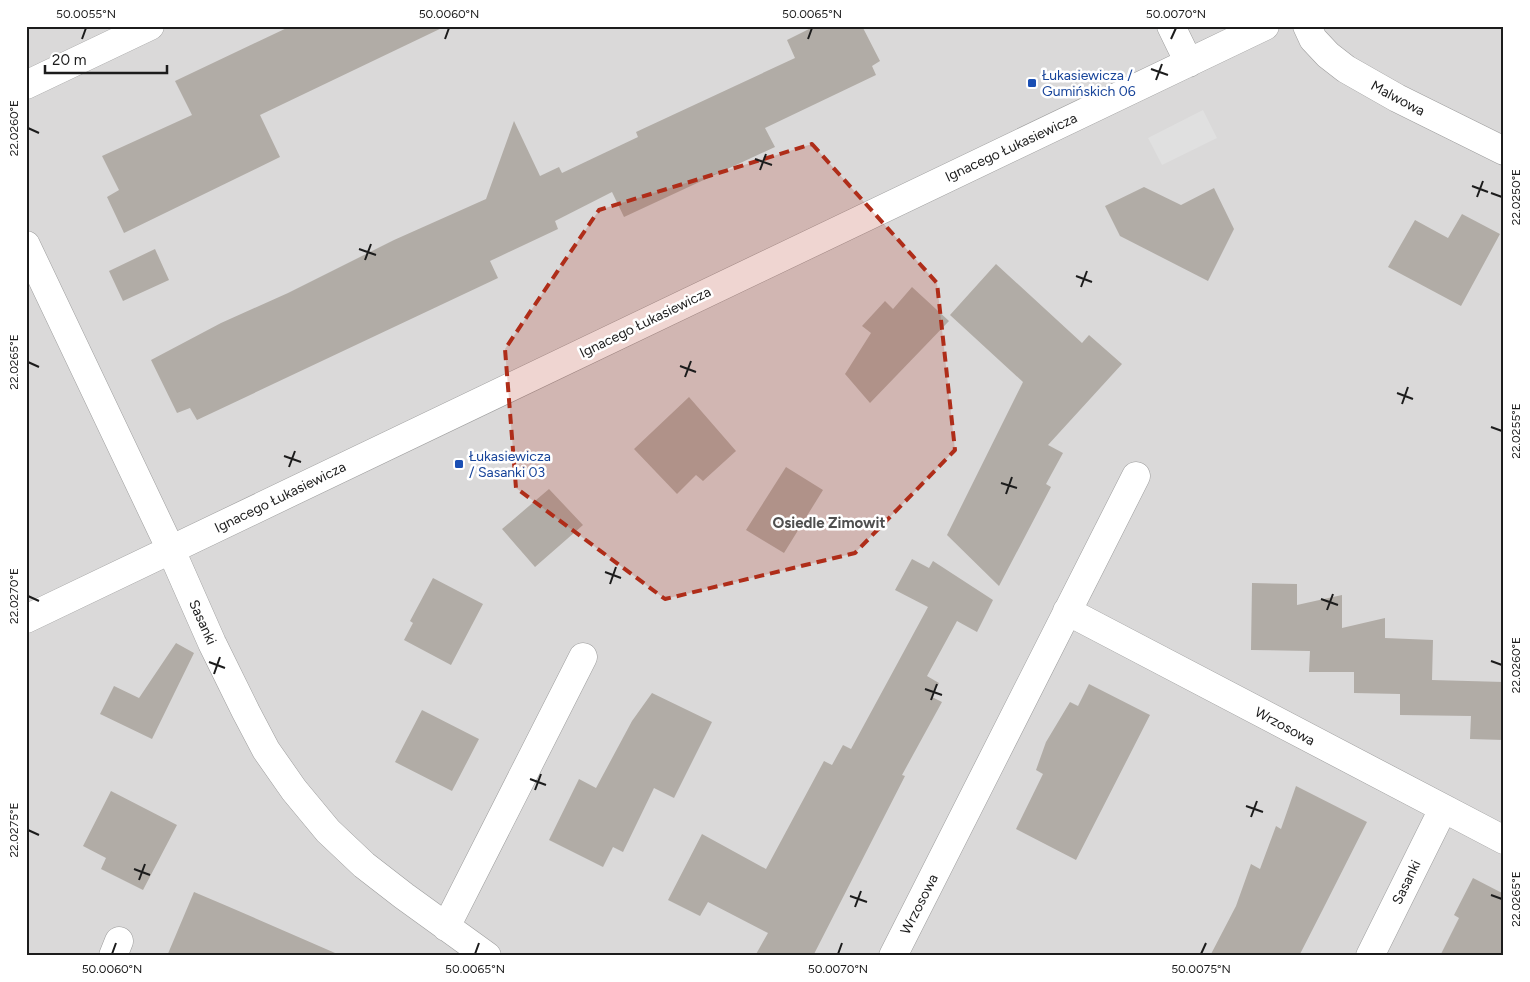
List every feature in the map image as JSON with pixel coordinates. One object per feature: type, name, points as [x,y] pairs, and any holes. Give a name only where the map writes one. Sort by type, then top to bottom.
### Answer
[{"type":"street","points":[[26,84],[150,26]]},
{"type":"street","points":[[1171,26],[1189,63]]},
{"type":"street","name":"Ignacego Łukasiewicza","points":[[26,619],[1265,26]]},
{"type":"street","name":"Malwowa","points":[[1306,26],[1313,39],[1322,49],[1346,70],[1397,98],[1504,151]]},
{"type":"street","name":"Sasanki","points":[[26,245],[171,550],[212,644],[266,750],[294,790],[328,831],[364,865],[487,956]]},
{"type":"street","name":"Wrzosowa","points":[[893,956],[1136,476]]},
{"type":"street","name":"Wrzosowa","points":[[1067,611],[1504,840]]},
{"type":"street","points":[[446,927],[583,657]]},
{"type":"street","name":"Sasanki","points":[[1370,956],[1443,809]]},
{"type":"highlighted area","points":[[812,144],[937,283],[955,450],[855,553],[665,599],[516,488],[505,349],[599,210]]},
{"type":"shaded area","points":[[26,26],[1504,26],[1504,956],[26,956]]},
{"type":"shaded area","points":[[1203,110],[1217,138],[1162,165],[1148,138]]},
{"type":"building","points":[[291,26],[446,26],[260,115],[280,157],[124,233],[107,197],[119,190],[102,156],[192,115],[175,81]]},
{"type":"building","points":[[815,26],[862,26],[880,61],[872,66],[876,75],[765,128],[775,147],[624,217],[612,192],[555,221],[558,229],[490,261],[498,278],[197,420],[190,408],[177,413],[151,360],[221,323],[288,293],[394,240],[486,199],[514,121],[540,176],[559,167],[562,173],[638,137],[636,132],[795,58],[787,40]]},
{"type":"building","points":[[1144,187],[1181,205],[1214,188],[1234,229],[1208,281],[1120,236],[1105,206]]},
{"type":"building","points":[[1462,214],[1500,234],[1461,306],[1388,267],[1415,220],[1448,238]]},
{"type":"building","points":[[155,249],[169,280],[123,301],[109,271]]},
{"type":"building","points":[[996,264],[1082,343],[1089,335],[1122,364],[1048,445],[1063,453],[1046,484],[1051,487],[999,586],[947,535],[1023,382],[950,315]]},
{"type":"building","points":[[912,287],[949,321],[870,403],[845,374],[871,333],[862,326],[885,301],[893,309]]},
{"type":"building","points":[[689,397],[736,451],[703,481],[696,475],[677,494],[634,449]]},
{"type":"building","points":[[786,467],[823,490],[784,553],[746,530]]},
{"type":"building","points":[[549,489],[583,525],[535,567],[502,529]]},
{"type":"building","points":[[912,559],[929,568],[933,561],[993,600],[977,632],[957,621],[927,676],[939,683],[932,697],[942,702],[902,775],[905,776],[813,956],[755,956],[768,933],[708,902],[700,916],[668,900],[702,834],[766,869],[824,761],[832,765],[843,745],[851,749],[928,607],[895,590]]},
{"type":"building","points":[[433,578],[483,604],[451,665],[404,640],[413,623],[410,621]]},
{"type":"building","points":[[1252,583],[1297,584],[1297,605],[1342,595],[1342,628],[1385,618],[1385,638],[1433,640],[1432,680],[1504,682],[1504,740],[1470,739],[1471,716],[1400,715],[1400,694],[1354,693],[1354,672],[1309,672],[1310,651],[1251,650]]},
{"type":"building","points":[[176,643],[194,653],[152,739],[100,714],[114,686],[139,698]]},
{"type":"building","points":[[1089,684],[1150,715],[1076,860],[1016,829],[1043,774],[1036,770],[1046,742],[1070,702],[1078,706]]},
{"type":"building","points":[[652,693],[712,722],[674,798],[654,788],[623,852],[613,847],[603,867],[549,840],[579,779],[596,788],[632,721]]},
{"type":"building","points":[[422,710],[479,739],[452,791],[395,762]]},
{"type":"building","points":[[1296,786],[1367,822],[1322,911],[1299,956],[1210,956],[1236,906],[1251,864],[1260,869],[1276,826],[1281,829]]},
{"type":"building","points":[[111,791],[177,825],[143,890],[101,869],[106,858],[83,846]]},
{"type":"building","points":[[1473,878],[1504,894],[1504,956],[1440,956],[1459,918],[1454,915]]},
{"type":"building","points":[[194,892],[227,906],[342,956],[167,956]]},
{"type":"place","name":"Łukasiewicza / Gumińskich 06","points":[[1032,83]]},
{"type":"place","name":"Łukasiewicza / Sasanki 03","points":[[459,464]]},
{"type":"district","name":"Osiedle Zimowit","points":[[829,523]]}]
